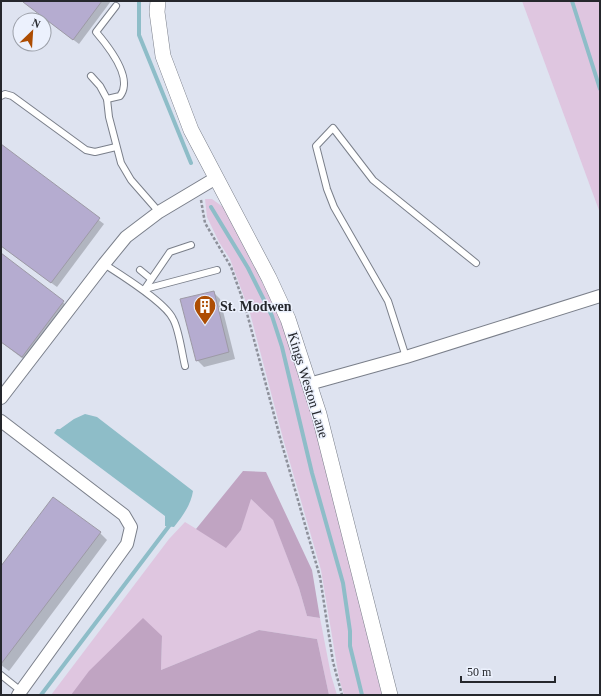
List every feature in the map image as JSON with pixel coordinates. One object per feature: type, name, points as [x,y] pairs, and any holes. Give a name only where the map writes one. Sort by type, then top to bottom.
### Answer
[{"type":"street","name":"Kings Weston Lane","points":[[158,1],[157,12],[164,56],[192,130],[269,278],[288,319],[325,436],[390,695]]},
{"type":"street","points":[[1,398],[126,237],[159,212],[216,178]]},
{"type":"street","points":[[309,384],[406,358],[600,296]]},
{"type":"street","points":[[1,421],[124,514],[131,526],[127,544],[19,693]]},
{"type":"lane","points":[[107,99],[120,96],[125,85],[114,53],[96,32],[116,6]]},
{"type":"lane","points":[[91,76],[100,86],[107,99],[109,117],[121,163],[131,180],[159,212]]},
{"type":"lane","points":[[1,96],[5,94],[12,96],[86,150],[95,152],[116,147]]},
{"type":"lane","points":[[406,358],[388,301],[334,207],[327,189],[316,146],[333,128],[373,180],[476,262]]},
{"type":"lane","points":[[144,290],[170,252],[191,245]]},
{"type":"lane","points":[[104,264],[144,290],[169,312],[174,320],[185,366]]},
{"type":"lane","points":[[140,270],[151,279]]},
{"type":"lane","points":[[144,290],[217,270]]},
{"type":"lane","points":[[1,675],[19,693]]},
{"type":"path","points":[[198,188],[203,206],[205,223],[231,268],[245,306],[320,577],[333,662],[342,695]]},
{"type":"shaded area","points":[[522,1],[600,1],[600,213]]},
{"type":"shaded area","points":[[205,199],[212,199],[223,207],[276,309],[302,378],[382,695],[344,695],[339,678],[321,570],[284,442],[250,313],[230,259],[219,242],[207,217]]},
{"type":"shaded area","points":[[243,471],[266,472],[312,570],[320,618],[307,616],[299,588],[273,520],[251,499],[241,530],[226,548],[196,529]]},
{"type":"shaded area","points":[[250,498],[273,519],[299,588],[307,616],[320,618],[331,675],[337,695],[329,695],[317,639],[259,630],[161,670],[162,636],[72,695],[51,695],[169,539],[185,522],[226,547],[241,530]]},
{"type":"shaded area","points":[[143,618],[162,636],[161,670],[259,630],[317,639],[329,695],[71,695],[89,671]]},
{"type":"water","points":[[85,414],[97,417],[193,491],[188,506],[174,527],[165,526],[165,516],[54,433],[57,429],[60,429],[74,419]]},
{"type":"building","points":[[102,1],[73,40],[52,24],[52,12],[36,12],[23,2]]},
{"type":"building","points":[[1,144],[100,218],[51,283],[1,246]]},
{"type":"building","points":[[1,253],[64,301],[22,357],[1,342]]},
{"type":"building","name":"St. Modwen","points":[[214,291],[229,352],[196,361],[180,299]]},
{"type":"building","points":[[53,497],[101,532],[1,664],[1,566]]},
{"type":"waterway","points":[[139,1],[139,35],[191,163]]},
{"type":"waterway","points":[[572,1],[600,89]]},
{"type":"waterway","points":[[211,207],[248,268],[272,316],[282,347],[312,473],[343,583],[350,631],[350,646],[362,695]]},
{"type":"waterway","points":[[41,695],[169,526]]},
{"type":"place","name":"St. Modwen","points":[[205,326]]}]
